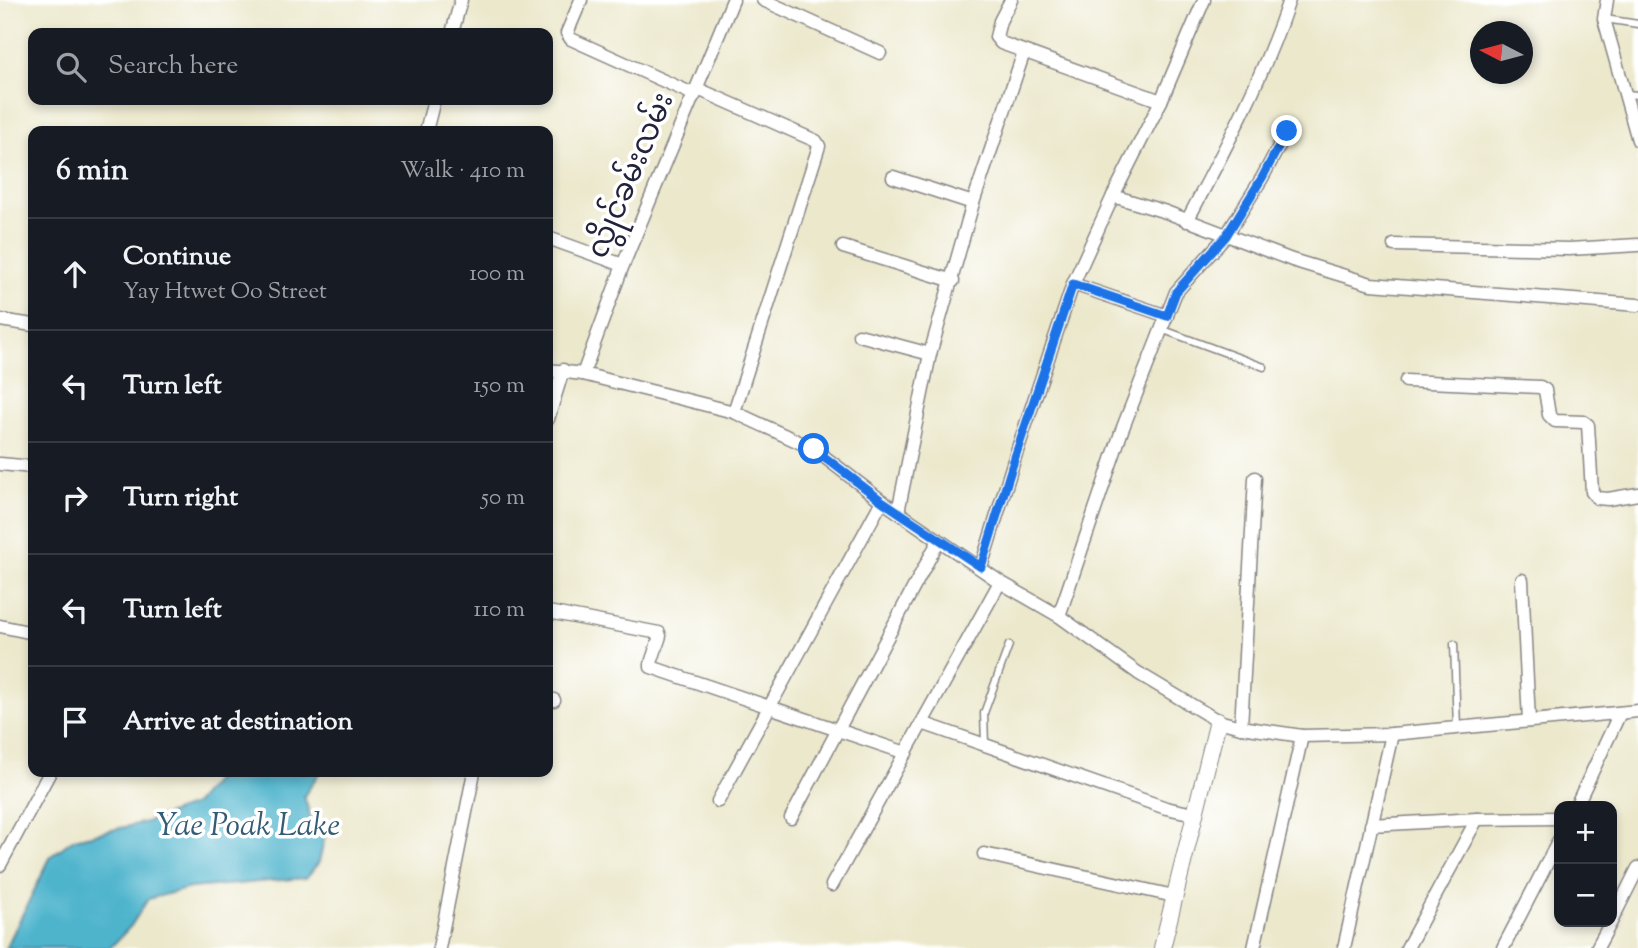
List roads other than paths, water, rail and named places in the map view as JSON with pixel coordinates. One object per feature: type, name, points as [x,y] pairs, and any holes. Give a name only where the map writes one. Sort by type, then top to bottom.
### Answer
[{"type":"street","points":[[453,28],[461,0]]},
{"type":"street","points":[[581,0],[567,33],[571,39],[816,141],[818,146],[734,412]]},
{"type":"street","name":"လွိုင်ခမ်းလမ်း","points":[[583,374],[623,265],[733,0]]},
{"type":"street","points":[[763,0],[880,53]]},
{"type":"street","points":[[1011,0],[1000,21],[996,37],[1001,43],[1161,101]]},
{"type":"street","points":[[981,567],[1073,284],[1161,101],[1204,0]]},
{"type":"street","points":[[1187,221],[1242,118],[1289,0]]},
{"type":"street","points":[[1607,0],[1604,19],[1632,94],[1638,140]]},
{"type":"street","points":[[898,512],[930,354],[973,204],[1024,52]]},
{"type":"street","points":[[427,126],[433,105]]},
{"type":"street","points":[[1059,616],[1122,430],[1176,292],[1226,236],[1287,131]]},
{"type":"street","points":[[893,177],[973,204]]},
{"type":"street","points":[[1113,196],[1292,260],[1371,284],[1638,305]]},
{"type":"street","points":[[553,240],[623,265]]},
{"type":"street","points":[[1394,245],[1569,249],[1638,245]]},
{"type":"street","points":[[843,247],[953,281]]},
{"type":"street","points":[[1073,284],[1167,316]]},
{"type":"street","points":[[0,320],[28,324]]},
{"type":"street","points":[[859,335],[930,354]]},
{"type":"street","points":[[553,369],[583,374],[734,412],[814,449],[882,501],[1000,582],[1059,616],[1138,673],[1218,720],[1241,727],[1302,736],[1392,734],[1638,711]]},
{"type":"street","points":[[553,403],[563,370]]},
{"type":"street","points":[[1406,381],[1540,387],[1545,390],[1549,415],[1555,421],[1584,422],[1588,425],[1592,492],[1597,498],[1638,494]]},
{"type":"street","points":[[0,464],[28,467]]},
{"type":"street","points":[[1241,727],[1255,478]]},
{"type":"street","points":[[718,800],[882,501]]},
{"type":"street","points":[[791,818],[939,540]]},
{"type":"street","points":[[1522,580],[1529,721]]},
{"type":"street","points":[[832,886],[1000,582]]},
{"type":"street","points":[[553,613],[659,634],[652,667],[906,753]]},
{"type":"street","points":[[0,626],[28,632]]},
{"type":"street","points":[[1578,801],[1620,713]]},
{"type":"street","points":[[1162,948],[1218,720]]},
{"type":"street","points":[[922,723],[1064,770],[1166,808],[1194,814]]},
{"type":"street","points":[[1344,948],[1392,734]]},
{"type":"street","points":[[1254,948],[1302,736]]},
{"type":"street","points":[[0,865],[47,777]]},
{"type":"street","points":[[439,948],[473,777]]},
{"type":"street","points":[[1371,825],[1554,818]]},
{"type":"street","points":[[1407,948],[1477,819]]},
{"type":"street","points":[[1503,948],[1554,850]]},
{"type":"street","points":[[984,854],[1174,897]]},
{"type":"street","points":[[1617,909],[1638,868]]},
{"type":"street","points":[[1597,948],[1608,927]]},
{"type":"lane","points":[[1604,19],[1638,24]]},
{"type":"lane","points":[[1161,329],[1264,367]]},
{"type":"lane","points":[[1454,644],[1457,728]]},
{"type":"lane","points":[[985,746],[984,713],[1009,645]]},
{"type":"water","name":"Yae Poak Lake","points":[[218,777],[317,777],[304,796],[311,819],[325,835],[319,862],[306,878],[190,888],[148,899],[131,926],[110,948],[6,948],[51,856],[74,839],[146,822],[194,805]]}]
